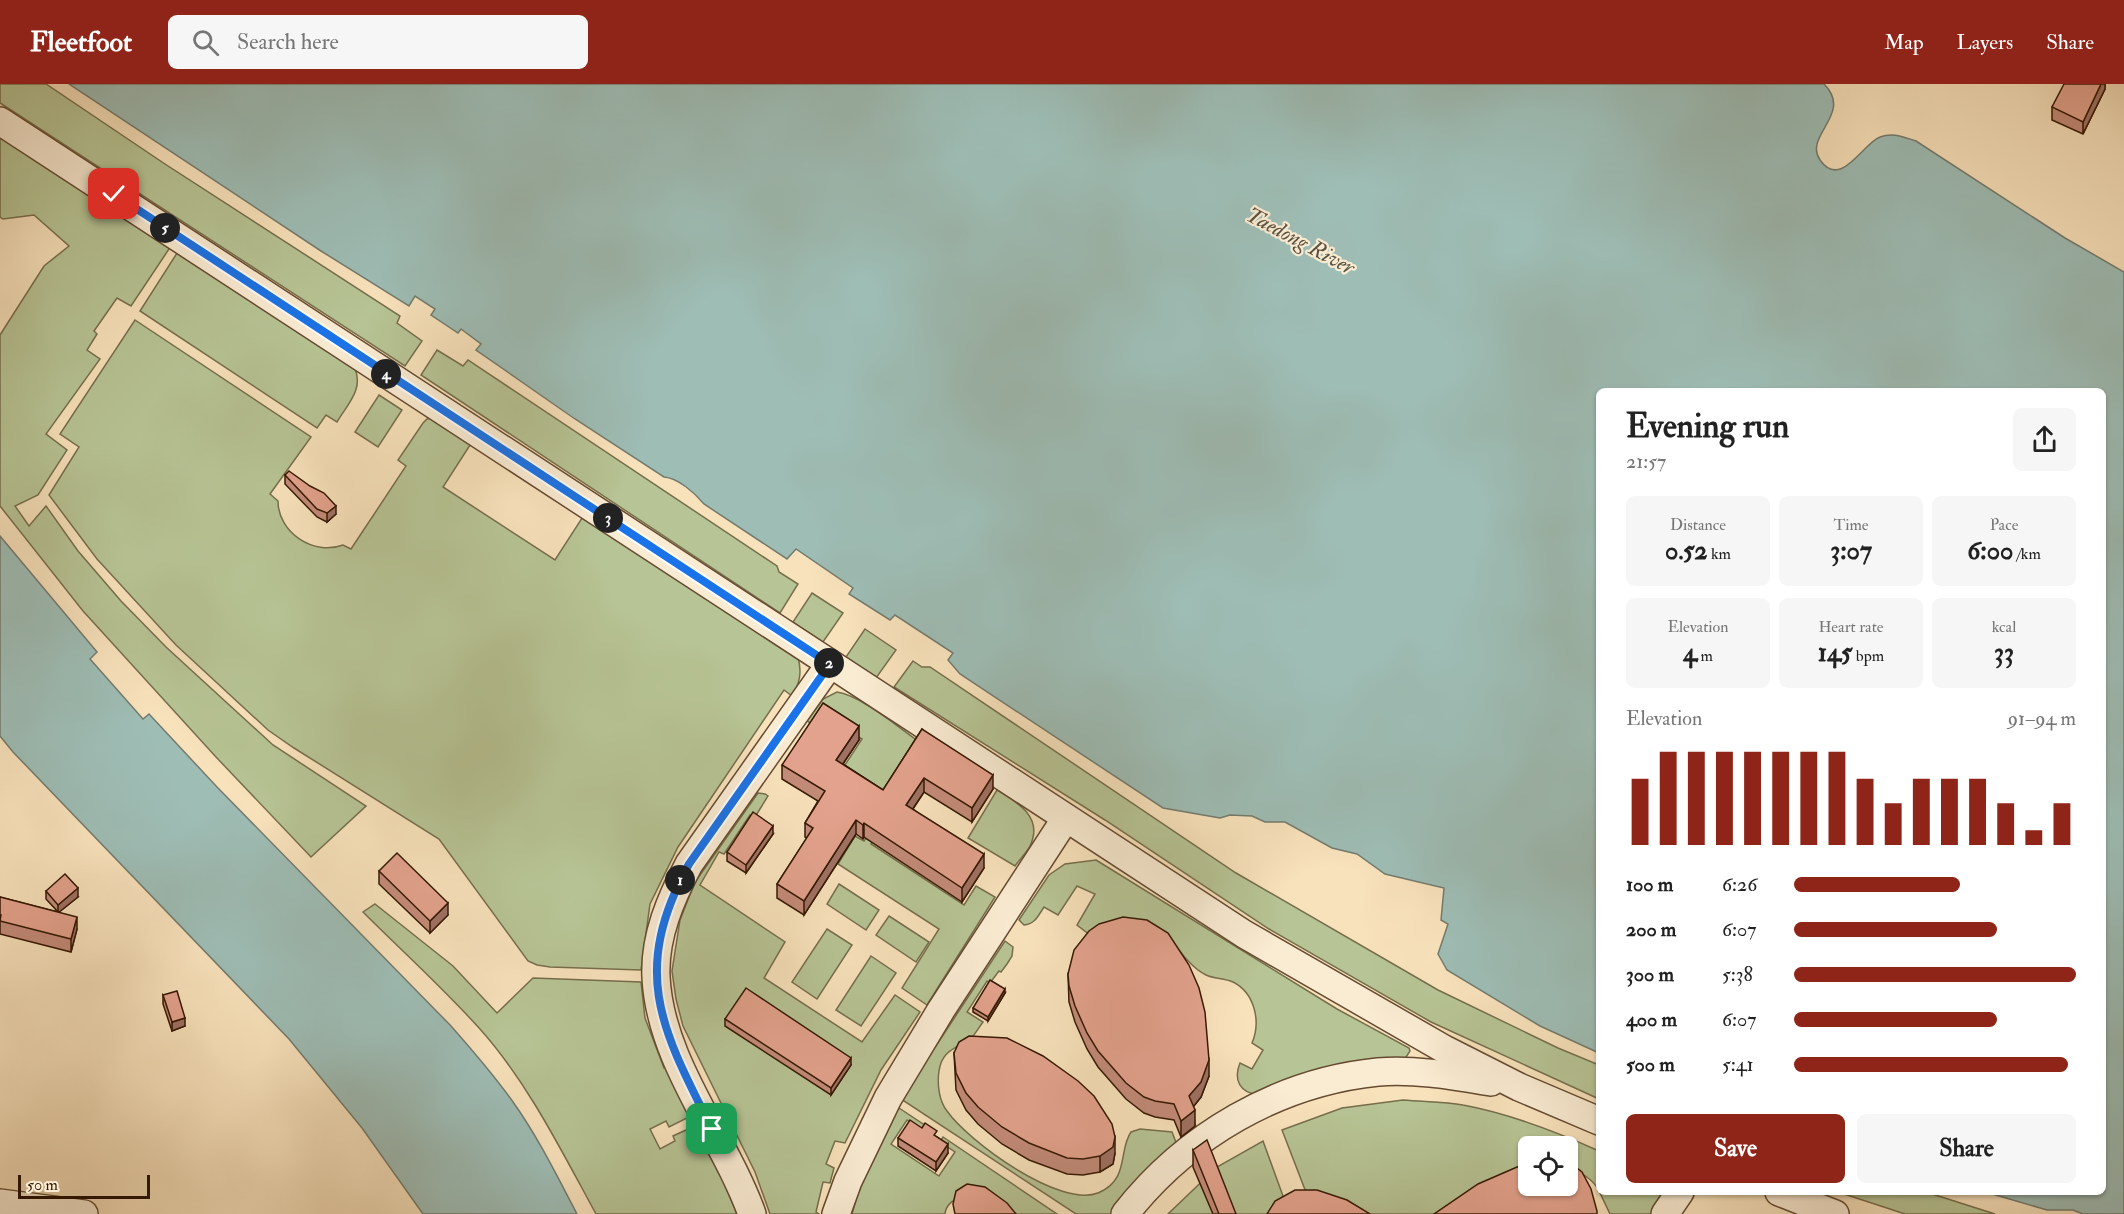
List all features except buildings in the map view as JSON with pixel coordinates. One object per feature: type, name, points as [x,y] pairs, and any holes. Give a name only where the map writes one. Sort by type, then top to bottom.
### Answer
[{"type":"street","points":[[0,121],[1254,940],[1444,1049],[1519,1087],[1596,1120]]},
{"type":"street","points":[[752,1214],[743,1191],[680,1067],[665,1028],[658,998],[656,975],[658,952],[675,889],[689,864],[830,664]]},
{"type":"street","points":[[836,1214],[848,1181],[888,1098],[941,1010],[1066,818]]},
{"type":"street","points":[[1125,1214],[1162,1173],[1205,1136],[1294,1090],[1348,1077],[1399,1072],[1448,1075],[1519,1087]]},
{"type":"street","points":[[1665,1214],[1678,1195]]},
{"type":"street","points":[[1787,1195],[1836,1214]]},
{"type":"street","points":[[0,1203],[84,1214]]},
{"type":"green space","points":[[0,84],[46,84],[400,316],[397,323],[422,341],[405,366],[0,103]]},
{"type":"green space","points":[[0,135],[171,246],[131,306],[117,298],[94,331],[97,334],[87,350],[100,359],[46,434],[67,450],[38,495],[15,506],[29,526],[46,506],[78,551],[121,601],[166,647],[273,745],[366,806],[311,857],[83,611],[0,506],[0,335],[44,266],[69,246],[34,215],[3,219],[0,217]]},
{"type":"green space","points":[[179,250],[354,367],[357,375],[356,389],[337,422],[326,415],[317,428],[140,311]]},
{"type":"green space","points":[[135,320],[311,437],[270,494],[278,501],[284,523],[300,539],[321,547],[332,548],[343,545],[351,549],[406,466],[398,460],[423,423],[432,418],[472,442],[443,487],[555,560],[584,515],[798,657],[800,677],[792,696],[784,690],[678,847],[650,904],[641,970],[550,967],[528,961],[439,839],[268,730],[176,645],[97,559],[49,495],[79,447],[60,434]]},
{"type":"green space","points":[[437,350],[463,366],[468,360],[777,566],[779,572],[798,584],[780,613],[421,375]]},
{"type":"green space","points":[[379,395],[402,410],[378,447],[355,432]]},
{"type":"green space","points":[[812,593],[843,613],[823,642],[793,622]]},
{"type":"green space","points":[[865,629],[896,650],[876,678],[846,657]]},
{"type":"green space","points":[[913,661],[922,667],[930,667],[1236,873],[1438,990],[1596,1064],[1596,1098],[1431,1022],[1269,929],[1105,820],[894,687]]},
{"type":"green space","points":[[837,692],[867,705],[918,741],[898,801],[871,844],[964,905],[976,886],[995,897],[927,1005],[902,988],[939,929],[838,864],[855,836],[864,841],[888,805],[839,774],[862,739],[822,713],[814,725],[807,721],[823,699]]},
{"type":"green space","points":[[997,790],[1020,805],[1034,827],[1030,846],[1015,866],[968,838]]},
{"type":"green space","points":[[758,793],[768,796],[755,817],[750,815],[724,854],[719,852],[700,885],[785,942],[764,978],[862,1042],[895,995],[920,1012],[881,1070],[845,1143],[835,1141],[826,1164],[834,1168],[830,1183],[823,1182],[816,1212],[819,1214],[770,1214],[755,1172],[683,1026],[676,999],[672,971],[680,920],[695,882]]},
{"type":"green space","points":[[1096,860],[1337,1009],[1409,1048],[1410,1051],[1403,1062],[1259,1095],[1247,1092],[1238,1080],[1240,1063],[1252,1069],[1263,1050],[1252,1043],[1256,1017],[1247,993],[1241,987],[1196,969],[1173,942],[1090,935],[1077,925],[1095,894],[1077,886],[1058,915],[1044,907],[1031,923],[1024,925],[1019,920],[1049,875],[1065,864]]},
{"type":"green space","points":[[839,884],[879,910],[866,930],[827,904]]},
{"type":"green space","points":[[375,904],[453,966],[497,1013],[533,978],[641,982],[645,1018],[664,1068],[669,1065],[695,1114],[669,1127],[666,1121],[650,1129],[660,1149],[675,1141],[673,1136],[699,1124],[737,1214],[596,1214],[529,1094],[480,1029],[363,912]]},
{"type":"green space","points":[[889,916],[929,942],[916,962],[876,935]]},
{"type":"green space","points":[[827,929],[852,945],[817,999],[792,982]]},
{"type":"green space","points":[[1005,941],[1013,947],[1012,956],[990,983],[987,981],[967,1012],[983,1022],[972,1037],[943,1058],[938,1081],[942,1102],[958,1124],[974,1139],[1016,1169],[1061,1191],[1081,1195],[1098,1193],[1115,1181],[1131,1132],[1140,1129],[1172,1132],[1177,1145],[1113,1214],[1076,1214],[901,1099]]},
{"type":"green space","points":[[871,956],[896,973],[861,1026],[836,1010]]},
{"type":"green space","points":[[1403,1100],[1441,1102],[1481,1109],[1516,1118],[1563,1136],[1518,1136],[1518,1177],[1437,1214],[1364,1214],[1309,1200],[1282,1130],[1342,1108]]},
{"type":"green space","points":[[896,1106],[926,1126],[923,1130],[907,1120],[891,1144],[939,1176],[955,1152],[940,1142],[943,1137],[1057,1214],[1014,1214],[964,1194],[949,1204],[945,1214],[852,1214],[866,1165]]},
{"type":"green space","points":[[1263,1141],[1283,1196],[1267,1214],[1168,1214],[1217,1167]]},
{"type":"green space","points":[[1578,1142],[1596,1150],[1596,1186],[1578,1172]]},
{"type":"green space","points":[[1601,1195],[1663,1195],[1651,1214],[1610,1214]]},
{"type":"green space","points":[[1847,1195],[1935,1195],[1995,1214],[1905,1214]]},
{"type":"water","name":"Taedong River","points":[[69,84],[1824,84],[1832,95],[1834,105],[1818,142],[1817,151],[1820,160],[1828,168],[1836,170],[1844,167],[1880,137],[1894,135],[1916,141],[2065,238],[2124,272],[2124,1214],[2083,1214],[2073,1210],[2047,1210],[1996,1195],[2106,1195],[2106,388],[1596,388],[1596,1052],[1540,1026],[1447,970],[1438,954],[1448,924],[1441,920],[1444,888],[1385,874],[1357,854],[1332,848],[1285,822],[1265,822],[1252,816],[1230,815],[1220,818],[1163,808],[960,674],[948,660],[953,653],[895,615],[890,620],[849,594],[853,588],[796,549],[787,559],[704,504],[680,483],[664,477],[575,419],[476,350],[481,344],[461,329],[458,333],[431,315],[435,309],[415,296],[409,306],[321,251]]},
{"type":"water","points":[[0,536],[97,652],[90,659],[143,719],[149,714],[217,787],[451,1026],[475,1054],[522,1115],[577,1214],[423,1214],[362,1128],[289,1039],[13,752],[0,736]]},
{"type":"route","points":[[114,194],[830,664],[689,864],[675,889],[661,934],[656,975],[658,998],[665,1028],[680,1067],[712,1129]]}]
